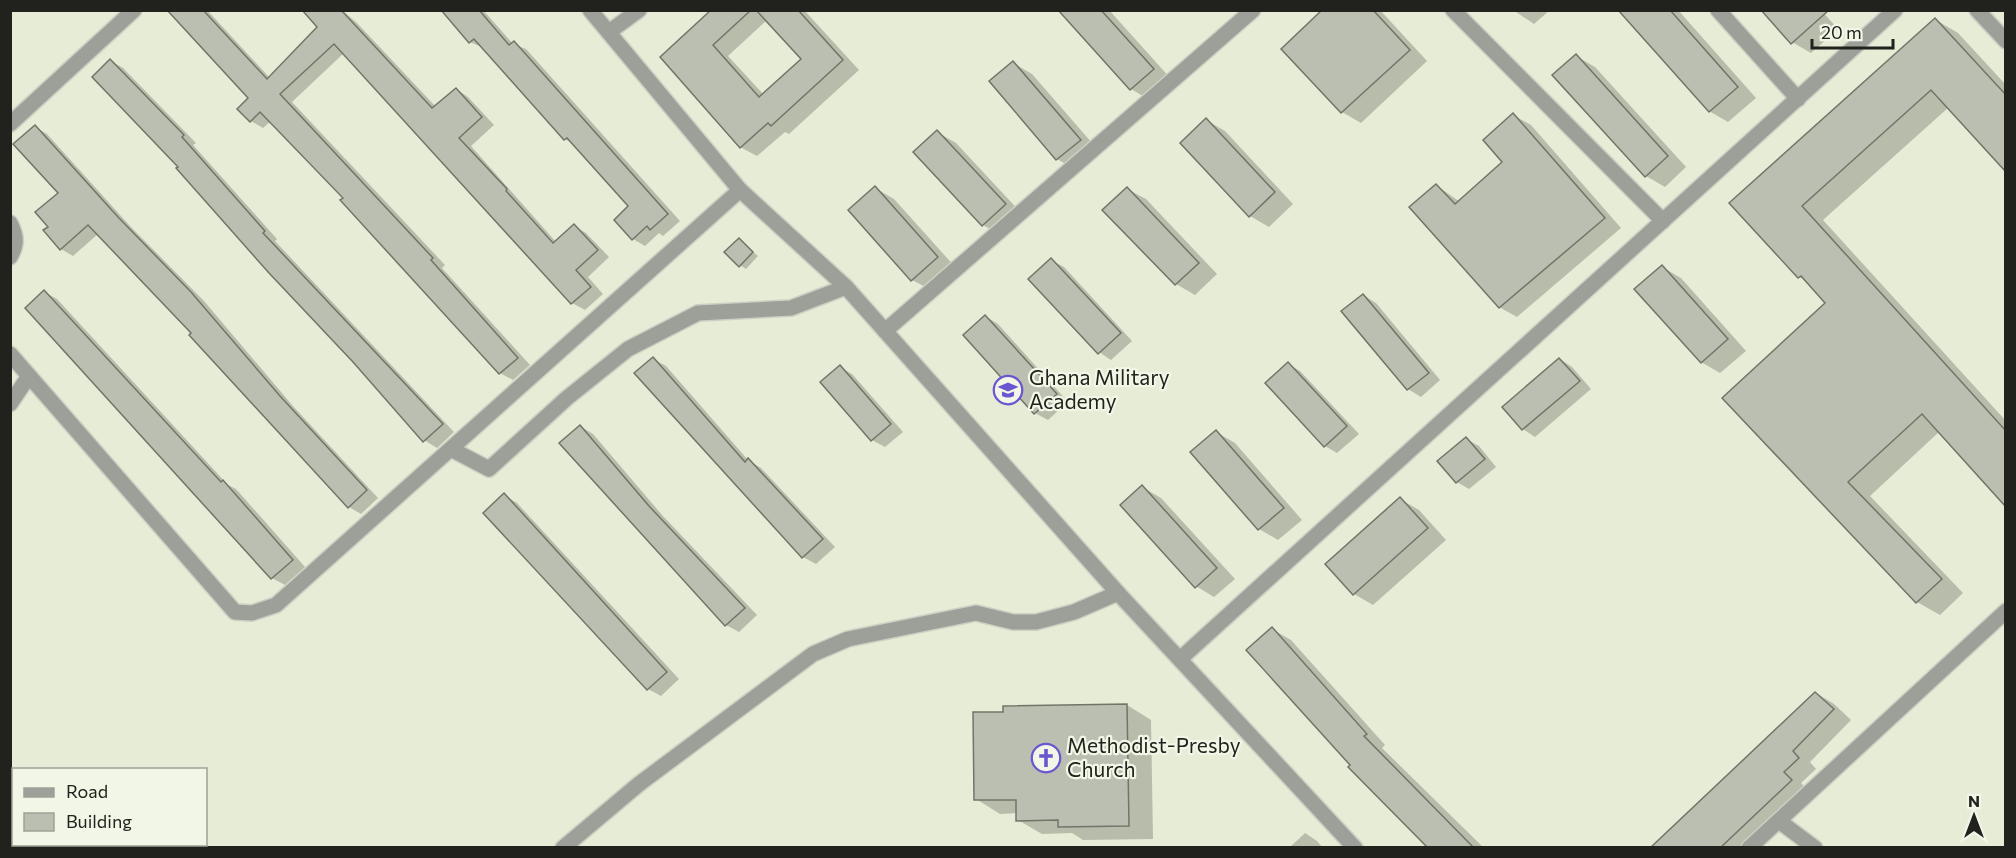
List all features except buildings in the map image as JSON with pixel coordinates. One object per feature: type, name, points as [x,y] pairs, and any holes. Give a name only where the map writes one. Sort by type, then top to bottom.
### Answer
[{"type":"street","points":[[10,124],[134,10]]},
{"type":"street","points":[[590,10],[740,190],[846,287],[1118,592],[1355,848]]},
{"type":"street","points":[[609,32],[639,10]]},
{"type":"street","points":[[885,331],[1253,10]]},
{"type":"street","points":[[1453,10],[1663,221]]},
{"type":"street","points":[[1718,10],[1797,99]]},
{"type":"street","points":[[1180,659],[1895,10]]},
{"type":"street","points":[[1977,10],[2006,41]]},
{"type":"street","points":[[10,354],[236,612],[252,613],[276,605],[740,190]]},
{"type":"street","points":[[10,223],[15,232],[16,248],[10,257]]},
{"type":"street","points":[[451,449],[489,469],[567,398],[628,349],[698,313],[791,308],[846,287]]},
{"type":"street","points":[[10,404],[29,376]]},
{"type":"street","points":[[563,848],[639,784],[813,654],[848,639],[976,613],[1013,622],[1036,622],[1074,612],[1118,592]]},
{"type":"street","points":[[1749,848],[2006,611]]},
{"type":"street","points":[[1779,821],[1815,848]]},
{"type":"shaded area","name":"Ghana Military Academy","points":[[10,11],[2005,11],[2005,847],[11,847]]},
{"type":"place","name":"Ghana Military Academy","points":[[1008,390]]},
{"type":"place","name":"Methodist-Presby Church","points":[[1046,758]]}]
